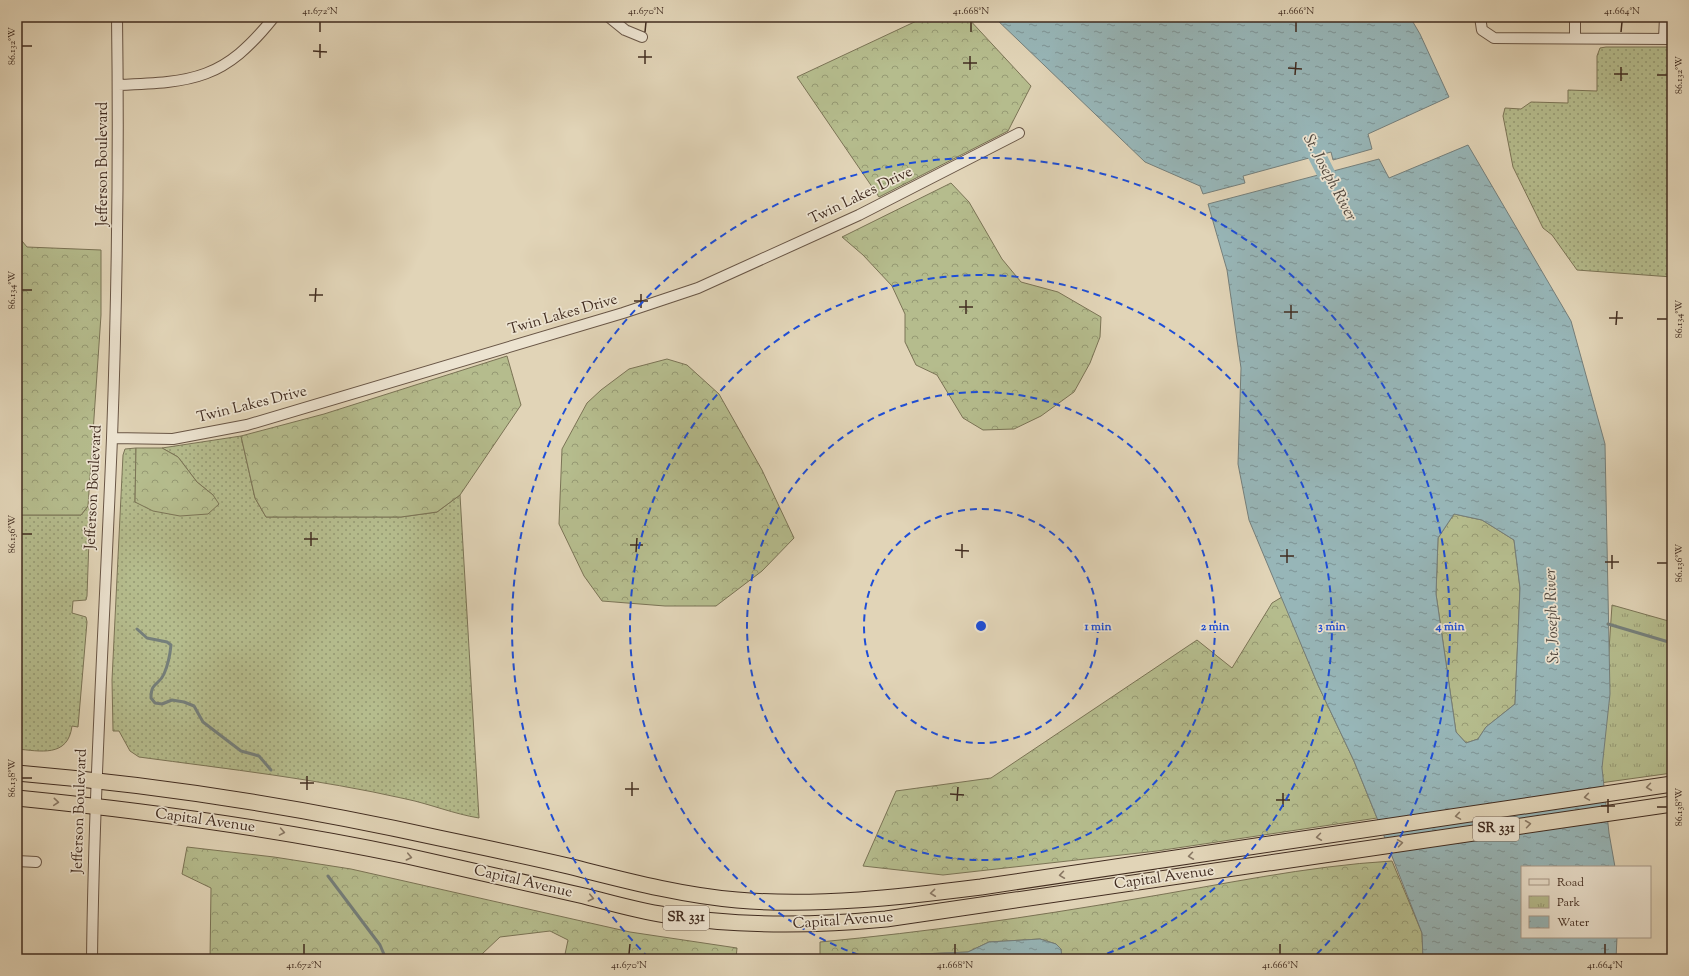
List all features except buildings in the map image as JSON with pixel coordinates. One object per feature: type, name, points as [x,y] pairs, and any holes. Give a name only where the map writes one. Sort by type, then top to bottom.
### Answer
[{"type":"highway","name":"Capital Avenue","points":[[17,773],[95,780],[257,802],[330,815],[565,865],[638,884],[743,900],[803,902],[883,898],[938,893],[1672,784]]},
{"type":"highway","name":"Capital Avenue","points":[[17,798],[95,806],[250,826],[452,866],[664,915],[702,920],[769,925],[836,924],[886,919],[1361,848],[1672,804]]},
{"type":"street","name":"Jefferson Boulevard","points":[[92,959],[95,780],[112,438],[118,240],[117,17]]},
{"type":"street","points":[[118,85],[166,83],[189,80],[206,74],[222,66],[246,48],[274,17]]},
{"type":"street","points":[[609,17],[625,30],[642,37]]},
{"type":"street","points":[[1480,17],[1482,30],[1494,38],[1668,39],[1665,17]]},
{"type":"street","points":[[1575,17],[1575,38]]},
{"type":"street","name":"Twin Lakes Drive","points":[[112,438],[173,439],[247,425],[623,313],[690,290],[859,215],[1019,133]]},
{"type":"street","points":[[17,861],[36,862]]},
{"type":"green space","points":[[925,17],[967,17],[1031,86],[1008,131],[879,197],[797,77]]},
{"type":"green space","points":[[1672,47],[1672,277],[1577,270],[1552,235],[1543,228],[1513,167],[1503,116],[1505,108],[1521,109],[1531,102],[1568,103],[1568,90],[1597,91],[1597,56],[1600,48]]},
{"type":"green space","points":[[951,183],[969,202],[1002,259],[1021,282],[1058,292],[1101,317],[1100,337],[1090,363],[1074,392],[1041,416],[1014,429],[983,430],[963,418],[937,375],[916,365],[905,342],[905,314],[892,286],[863,255],[842,237]]},
{"type":"green space","points":[[17,235],[27,247],[101,250],[101,315],[88,506],[81,515],[17,515]]},
{"type":"green space","points":[[507,356],[521,405],[460,495],[437,512],[401,517],[266,517],[255,498],[241,436],[324,414]]},
{"type":"green space","points":[[667,359],[687,365],[719,394],[762,470],[794,538],[762,571],[716,606],[665,606],[602,601],[584,576],[559,524],[562,449],[587,403],[601,390],[629,369]]},
{"type":"green space","points":[[241,436],[255,498],[266,517],[401,517],[437,512],[460,495],[479,818],[406,799],[340,786],[273,775],[139,757],[130,751],[119,731],[113,731],[112,680],[123,455],[125,449],[136,448],[135,502],[213,495],[197,482],[178,457],[162,448]]},
{"type":"green space","points":[[136,448],[162,448],[178,457],[197,482],[213,495],[219,504],[208,514],[180,516],[153,511],[135,502]]},
{"type":"green space","points":[[88,506],[90,511],[87,596],[86,600],[73,601],[72,613],[86,617],[87,622],[78,727],[72,726],[65,743],[59,748],[43,751],[17,749],[17,515],[81,515]]},
{"type":"green space","points":[[1454,514],[1482,520],[1514,540],[1520,588],[1515,704],[1486,727],[1478,739],[1466,743],[1456,732],[1436,594],[1438,538]]},
{"type":"green space","points":[[1282,597],[1318,685],[1354,761],[1377,818],[1157,851],[943,875],[863,866],[896,791],[991,778],[1197,640],[1232,668],[1272,603]]},
{"type":"green space","points":[[1612,605],[1672,622],[1672,773],[1600,783]]},
{"type":"green space","points":[[187,847],[274,857],[351,869],[630,932],[737,948],[736,959],[564,959],[568,940],[550,931],[500,937],[482,954],[484,959],[210,959],[211,888],[182,874]]},
{"type":"green space","points":[[1392,861],[1422,933],[1423,959],[1062,959],[1061,949],[1056,944],[1040,939],[989,942],[968,952],[921,954],[909,959],[820,958],[820,942],[978,924],[1096,906],[1295,872],[1360,863]]},
{"type":"water","points":[[994,17],[1410,17],[1420,34],[1449,97],[1368,134],[1372,149],[1333,160],[1331,152],[1243,176],[1245,183],[1203,194],[1200,186],[1145,162]]},
{"type":"water","points":[[1468,145],[1571,321],[1605,444],[1610,694],[1602,768],[1609,833],[1615,866],[1521,866],[1521,938],[1617,938],[1616,959],[1423,959],[1422,933],[1377,818],[1354,761],[1318,685],[1249,520],[1238,464],[1241,368],[1227,270],[1208,204],[1379,159],[1389,178]],"holes":[[[1454,514],[1482,520],[1514,540],[1520,588],[1515,704],[1486,727],[1478,739],[1466,743],[1456,732],[1436,594],[1438,538]]]},
{"type":"water","points":[[1040,939],[1056,944],[1061,949],[1062,959],[909,959],[921,954],[968,952],[989,942]]},
{"type":"waterway","name":"St. Joseph River","points":[[1306,134],[1337,195]]},
{"type":"waterway","points":[[1608,624],[1672,643]]},
{"type":"waterway","points":[[137,629],[147,638],[167,642],[171,645],[169,660],[164,674],[152,689],[151,698],[155,703],[162,704],[172,700],[184,702],[194,706],[203,722],[241,751],[259,756],[271,770]]},
{"type":"waterway","points":[[328,876],[380,945],[386,959]]}]
